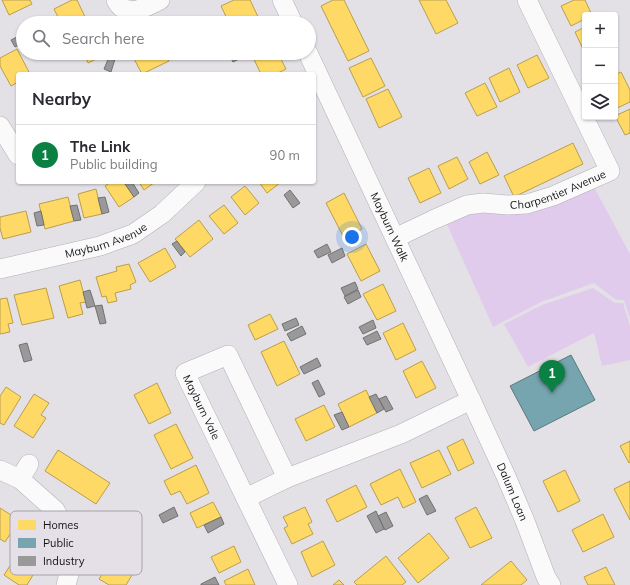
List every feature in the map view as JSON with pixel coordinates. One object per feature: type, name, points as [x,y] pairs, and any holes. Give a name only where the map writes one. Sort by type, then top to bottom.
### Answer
[{"type":"street","points":[[116,0],[118,5],[126,10],[138,10],[160,0]]},
{"type":"street","points":[[282,0],[290,16]]},
{"type":"street","name":"Charpentier Avenue","points":[[395,238],[435,218],[467,205],[483,203],[508,205],[527,204],[553,196],[610,171],[527,0]]},
{"type":"street","name":"Mayburn Walk","points":[[310,60],[314,72]]},
{"type":"street","name":"Mayburn Walk","points":[[316,80],[319,90],[395,238],[471,400]]},
{"type":"street","points":[[0,126],[16,152]]},
{"type":"street","name":"Mayburn Avenue","points":[[0,269],[100,246],[133,234],[162,214],[194,184]]},
{"type":"street","name":"Mayburn Vale","points":[[287,478],[228,355],[185,373],[288,585]]},
{"type":"street","points":[[246,498],[287,478],[401,434],[471,400]]},
{"type":"street","name":"Dalum Loan","points":[[471,400],[505,474],[546,577],[551,585]]},
{"type":"street","points":[[0,470],[25,472],[56,511]]},
{"type":"street","points":[[66,585],[69,575]]},
{"type":"shaded area","points":[[594,187],[630,254],[630,318],[624,300],[616,300],[594,283],[541,302],[493,327],[445,220],[466,212]]},
{"type":"shaded area","points":[[593,288],[615,303],[623,303],[630,326],[630,360],[602,366],[594,333],[528,367],[504,324],[542,305]]},
{"type":"building: Homes","points":[[2,0],[30,0],[32,4],[9,15]]},
{"type":"building: Homes","points":[[72,0],[77,0],[85,16],[58,16],[54,9]]},
{"type":"building: Homes","points":[[234,0],[250,0],[258,16],[226,16],[221,6]]},
{"type":"building: Homes","points":[[333,0],[344,0],[369,51],[348,61],[321,6]]},
{"type":"building: Homes","points":[[419,0],[446,0],[458,23],[436,34]]},
{"type":"building: Homes","points":[[574,0],[585,0],[591,12],[582,12],[582,20],[571,26],[561,6]]},
{"type":"building: Homes","points":[[582,28],[582,47],[575,32]]},
{"type":"building: Homes","points":[[16,50],[16,60],[23,60],[29,72],[16,72],[16,83],[11,86],[0,66],[0,58]]},
{"type":"building: Homes","points":[[537,55],[549,78],[528,88],[517,65]]},
{"type":"building: Homes","points":[[371,58],[385,86],[363,97],[349,68]]},
{"type":"building: Homes","points":[[87,60],[94,60],[88,63]]},
{"type":"building: Homes","points":[[135,60],[169,61],[146,72],[141,72]]},
{"type":"building: Homes","points":[[254,60],[282,60],[286,69],[280,72],[260,72]]},
{"type":"building: Homes","points":[[509,68],[520,92],[500,102],[489,78]]},
{"type":"building: Homes","points":[[621,72],[630,90],[630,102],[618,108],[618,84],[618,74]]},
{"type":"building: Homes","points":[[485,83],[497,107],[477,116],[465,93]]},
{"type":"building: Homes","points":[[388,89],[402,117],[379,128],[366,99]]},
{"type":"building: Homes","points":[[630,109],[630,133],[625,135],[617,120],[618,115]]},
{"type":"building: Homes","points":[[573,143],[583,164],[514,197],[504,176]]},
{"type":"building: Homes","points":[[487,152],[499,175],[480,184],[469,162]]},
{"type":"building: Homes","points":[[457,157],[468,179],[449,189],[438,166]]},
{"type":"building: Homes","points":[[429,168],[441,193],[420,203],[408,178]]},
{"type":"building: Homes","points":[[108,184],[125,184],[134,197],[119,207],[105,186]]},
{"type":"building: Homes","points":[[140,184],[152,184],[144,190]]},
{"type":"building: Homes","points":[[260,184],[278,184],[267,193]]},
{"type":"building: Homes","points":[[245,186],[259,203],[245,215],[231,197]]},
{"type":"building: Homes","points":[[96,189],[102,214],[84,218],[78,194]]},
{"type":"building: Homes","points":[[344,193],[362,229],[344,238],[326,203]]},
{"type":"building: Homes","points":[[68,197],[74,221],[45,229],[39,204]]},
{"type":"building: Homes","points":[[224,205],[238,223],[224,234],[209,216]]},
{"type":"building: Homes","points":[[26,211],[31,232],[3,239],[0,228],[0,217]]},
{"type":"building: Homes","points":[[199,220],[213,239],[190,257],[175,239]]},
{"type":"building: Homes","points":[[366,244],[380,271],[361,281],[347,254]]},
{"type":"building: Homes","points":[[165,248],[176,267],[150,282],[138,263]]},
{"type":"building: Homes","points":[[129,264],[136,282],[130,285],[131,289],[115,293],[117,301],[108,303],[106,296],[102,297],[96,277],[117,271],[116,267]]},
{"type":"building: Homes","points":[[80,280],[86,302],[80,303],[83,314],[68,318],[59,286]]},
{"type":"building: Homes","points":[[383,284],[396,311],[377,320],[363,294]]},
{"type":"building: Homes","points":[[46,288],[54,318],[22,325],[14,295]]},
{"type":"building: Homes","points":[[7,298],[13,323],[8,324],[10,332],[0,334],[0,299]]},
{"type":"building: Homes","points":[[270,314],[278,329],[255,340],[248,325]]},
{"type":"building: Homes","points":[[403,323],[416,350],[396,360],[383,333]]},
{"type":"building: Homes","points":[[284,341],[300,374],[277,386],[261,352]]},
{"type":"building: Homes","points":[[422,361],[436,388],[416,398],[403,371]]},
{"type":"building: Homes","points":[[157,383],[171,413],[149,424],[134,395]]},
{"type":"building: Homes","points":[[6,387],[21,397],[4,425],[0,423],[0,396]]},
{"type":"building: Homes","points":[[366,390],[377,413],[349,427],[338,404]]},
{"type":"building: Homes","points":[[34,394],[49,403],[41,415],[46,418],[33,438],[14,426]]},
{"type":"building: Homes","points":[[324,405],[335,427],[306,441],[295,419]]},
{"type":"building: Homes","points":[[176,424],[193,458],[171,469],[154,435]]},
{"type":"building: Homes","points":[[463,439],[474,463],[458,471],[447,447]]},
{"type":"building: Homes","points":[[630,441],[630,462],[629,463],[620,446]]},
{"type":"building: Homes","points":[[58,450],[110,483],[96,504],[45,471]]},
{"type":"building: Homes","points":[[439,450],[451,474],[422,488],[410,463]]},
{"type":"building: Homes","points":[[196,465],[209,493],[187,504],[180,491],[171,495],[164,481]]},
{"type":"building: Homes","points":[[400,469],[416,502],[403,508],[398,497],[381,505],[370,484]]},
{"type":"building: Homes","points":[[565,470],[580,501],[558,512],[543,481]]},
{"type":"building: Homes","points":[[630,481],[630,520],[614,489]]},
{"type":"building: Homes","points":[[356,485],[367,507],[337,522],[326,500]]},
{"type":"building: Homes","points":[[213,502],[221,517],[197,528],[190,513]]},
{"type":"building: Homes","points":[[305,507],[312,522],[308,524],[313,534],[292,544],[284,528],[288,526],[283,517]]},
{"type":"building: Homes","points":[[476,507],[492,538],[470,548],[455,518]]},
{"type":"building: Homes","points":[[0,508],[10,514],[10,534],[5,542],[0,539]]},
{"type":"building: Homes","points":[[603,514],[614,537],[583,552],[572,530]]},
{"type":"building: Homes","points":[[429,533],[449,558],[418,583],[398,558]]},
{"type":"building: Homes","points":[[323,541],[335,565],[312,577],[301,552]]},
{"type":"building: Homes","points":[[234,546],[241,562],[219,573],[211,557]]},
{"type":"building: Homes","points":[[386,556],[406,582],[402,585],[357,585],[354,582]]},
{"type":"building: Homes","points":[[511,561],[527,580],[521,585],[481,585]]},
{"type":"building: Homes","points":[[10,566],[10,575],[33,575],[27,585],[19,585],[4,575]]},
{"type":"building: Homes","points":[[606,567],[615,585],[588,585],[584,577]]},
{"type":"building: Homes","points":[[248,569],[255,585],[226,585],[224,581]]},
{"type":"building: Homes","points":[[102,575],[132,575],[126,585],[109,585],[99,579]]},
{"type":"building: Homes","points":[[339,580],[344,585],[333,585]]},
{"type":"building: Public","points":[[571,355],[595,400],[534,431],[510,386]]},
{"type":"building: Industry","points":[[16,38],[16,46],[15,47],[11,40]]},
{"type":"building: Industry","points":[[108,60],[115,60],[111,72],[104,69]]},
{"type":"building: Industry","points":[[125,184],[133,184],[139,193],[134,197]]},
{"type":"building: Industry","points":[[290,190],[300,203],[293,208],[284,195]]},
{"type":"building: Industry","points":[[105,197],[109,212],[102,214],[98,198]]},
{"type":"building: Industry","points":[[77,205],[81,220],[74,221],[70,206]]},
{"type":"building: Industry","points":[[41,211],[44,225],[37,226],[34,213]]},
{"type":"building: Industry","points":[[177,241],[185,252],[181,256],[172,244]]},
{"type":"building: Industry","points":[[327,244],[331,252],[318,258],[314,251]]},
{"type":"building: Industry","points":[[342,248],[345,256],[332,263],[328,255]]},
{"type":"building: Industry","points":[[355,282],[358,289],[345,296],[341,288]]},
{"type":"building: Industry","points":[[90,290],[95,306],[87,308],[83,292]]},
{"type":"building: Industry","points":[[358,290],[361,297],[348,304],[344,297]]},
{"type":"building: Industry","points":[[102,305],[106,323],[100,324],[95,306]]},
{"type":"building: Industry","points":[[296,318],[299,325],[285,331],[282,324]]},
{"type":"building: Industry","points":[[373,320],[376,328],[363,334],[359,327]]},
{"type":"building: Industry","points":[[302,326],[306,334],[291,341],[287,334]]},
{"type":"building: Industry","points":[[377,331],[381,339],[367,345],[363,338]]},
{"type":"building: Industry","points":[[27,343],[32,360],[24,362],[19,345]]},
{"type":"building: Industry","points":[[317,358],[321,366],[304,374],[300,367]]},
{"type":"building: Industry","points":[[318,380],[325,394],[319,397],[312,383]]},
{"type":"building: Industry","points":[[376,394],[384,409],[377,413],[369,397]]},
{"type":"building: Industry","points":[[386,396],[393,409],[386,412],[379,399]]},
{"type":"building: Industry","points":[[342,412],[349,427],[342,430],[334,415]]},
{"type":"building: Industry","points":[[427,495],[436,511],[427,515],[419,499]]},
{"type":"building: Industry","points":[[174,507],[178,516],[163,523],[159,515]]},
{"type":"building: Industry","points":[[376,511],[384,529],[376,533],[367,516]]},
{"type":"building: Industry","points":[[386,512],[393,526],[385,530],[378,516]]},
{"type":"building: Industry","points":[[221,517],[224,524],[208,533],[204,525]]},
{"type":"building: Industry","points":[[215,577],[219,585],[201,585],[201,584]]},
{"type":"place","name":"The Link","points":[[552,393]]}]
